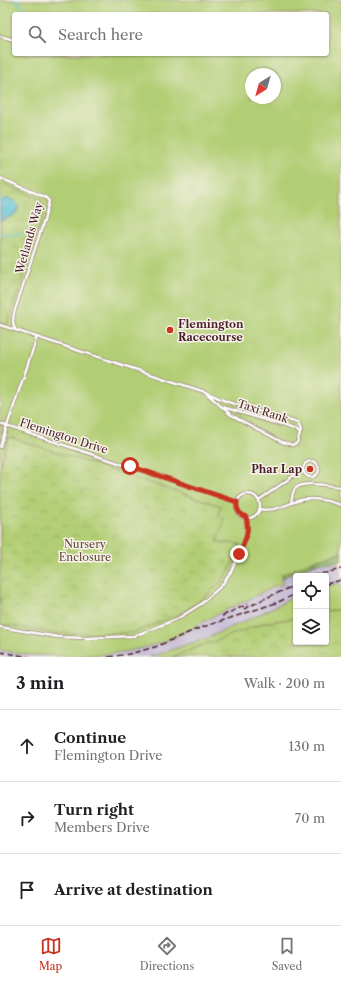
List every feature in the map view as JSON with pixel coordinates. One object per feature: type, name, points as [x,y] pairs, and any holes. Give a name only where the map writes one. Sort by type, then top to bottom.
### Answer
[{"type":"lane","points":[[0,36],[12,39]]},
{"type":"lane","name":"Wetlands Way","points":[[0,178],[45,197],[49,201],[14,313],[14,327],[17,331]]},
{"type":"lane","points":[[0,325],[205,392],[228,402],[298,423],[301,430],[297,443],[293,445],[282,442],[231,415],[205,392]]},
{"type":"lane","points":[[0,447],[37,337]]},
{"type":"lane","name":"Taxi Rank","points":[[221,406],[300,433]]},
{"type":"lane","name":"Flemington Drive","points":[[0,424],[237,502]]},
{"type":"lane","points":[[307,462],[315,462],[318,466],[318,471],[314,476],[309,476],[304,471],[304,466],[307,462]]},
{"type":"lane","points":[[259,500],[289,479],[304,471]]},
{"type":"lane","points":[[291,503],[293,492],[297,487],[303,484],[341,487]]},
{"type":"lane","points":[[247,494],[254,495],[259,500],[259,509],[256,515],[249,518],[239,513],[236,506],[237,502],[240,496],[247,494]]},
{"type":"lane","points":[[259,509],[273,510],[291,503],[309,499],[341,505]]},
{"type":"lane","points":[[0,627],[58,637],[87,638],[134,636],[177,619],[201,604],[222,585],[232,570],[245,541],[247,531],[246,517]]},
{"type":"shaded area","points":[[338,562],[340,568],[317,573],[294,573],[317,563]]},
{"type":"shaded area","points":[[341,568],[341,583],[329,585],[329,573],[317,573]]},
{"type":"shaded area","points":[[293,573],[293,581],[283,584],[280,579]]},
{"type":"shaded area","points":[[293,581],[293,598],[207,638],[150,657],[82,657],[108,655],[135,650],[164,642],[283,584]]},
{"type":"shaded area","points":[[0,650],[30,655],[58,657],[0,657]]},
{"type":"green space","name":"Flemington Racecourse","points":[[0,0],[341,0],[341,561],[317,563],[293,573],[280,579],[283,584],[277,585],[175,637],[146,647],[130,651],[97,655],[30,655],[0,650]]},
{"type":"green space","points":[[0,182],[40,199],[45,208],[7,325],[0,322]]},
{"type":"green space","name":"Nursery Enclosure","points":[[9,437],[221,506],[218,516],[225,519],[217,542],[240,544],[230,569],[220,583],[199,602],[180,614],[133,633],[59,634],[0,624],[0,466]]},
{"type":"green space","points":[[341,552],[341,561],[317,563],[282,578],[281,575],[315,560]]},
{"type":"green space","points":[[341,583],[341,609],[329,611],[329,585]]},
{"type":"green space","points":[[293,598],[293,618],[264,623],[174,657],[150,657],[207,638]]},
{"type":"green space","points":[[341,609],[341,657],[173,657],[264,623],[293,618],[293,645],[329,645],[329,611]]},
{"type":"water","points":[[8,198],[16,202],[19,208],[14,215],[0,221],[0,201]]},
{"type":"waterway","points":[[13,0],[25,8]]},
{"type":"waterway","points":[[0,233],[13,235],[22,233]]},
{"type":"railway","points":[[325,573],[341,569]]},
{"type":"railway","points":[[329,583],[341,580]]},
{"type":"railway","points":[[244,609],[293,586]]},
{"type":"railway","points":[[108,657],[129,654],[155,647],[197,629],[276,603],[293,595]]},
{"type":"railway","points":[[222,616],[248,604]]},
{"type":"railway","points":[[0,652],[29,657]]},
{"type":"place","name":"Flemington Racecourse","points":[[170,330]]},
{"type":"place","name":"Phar Lap","points":[[310,469]]},
{"type":"route","points":[[130,466],[237,502],[237,510],[242,516],[246,517],[247,522],[245,541],[239,554]]}]
